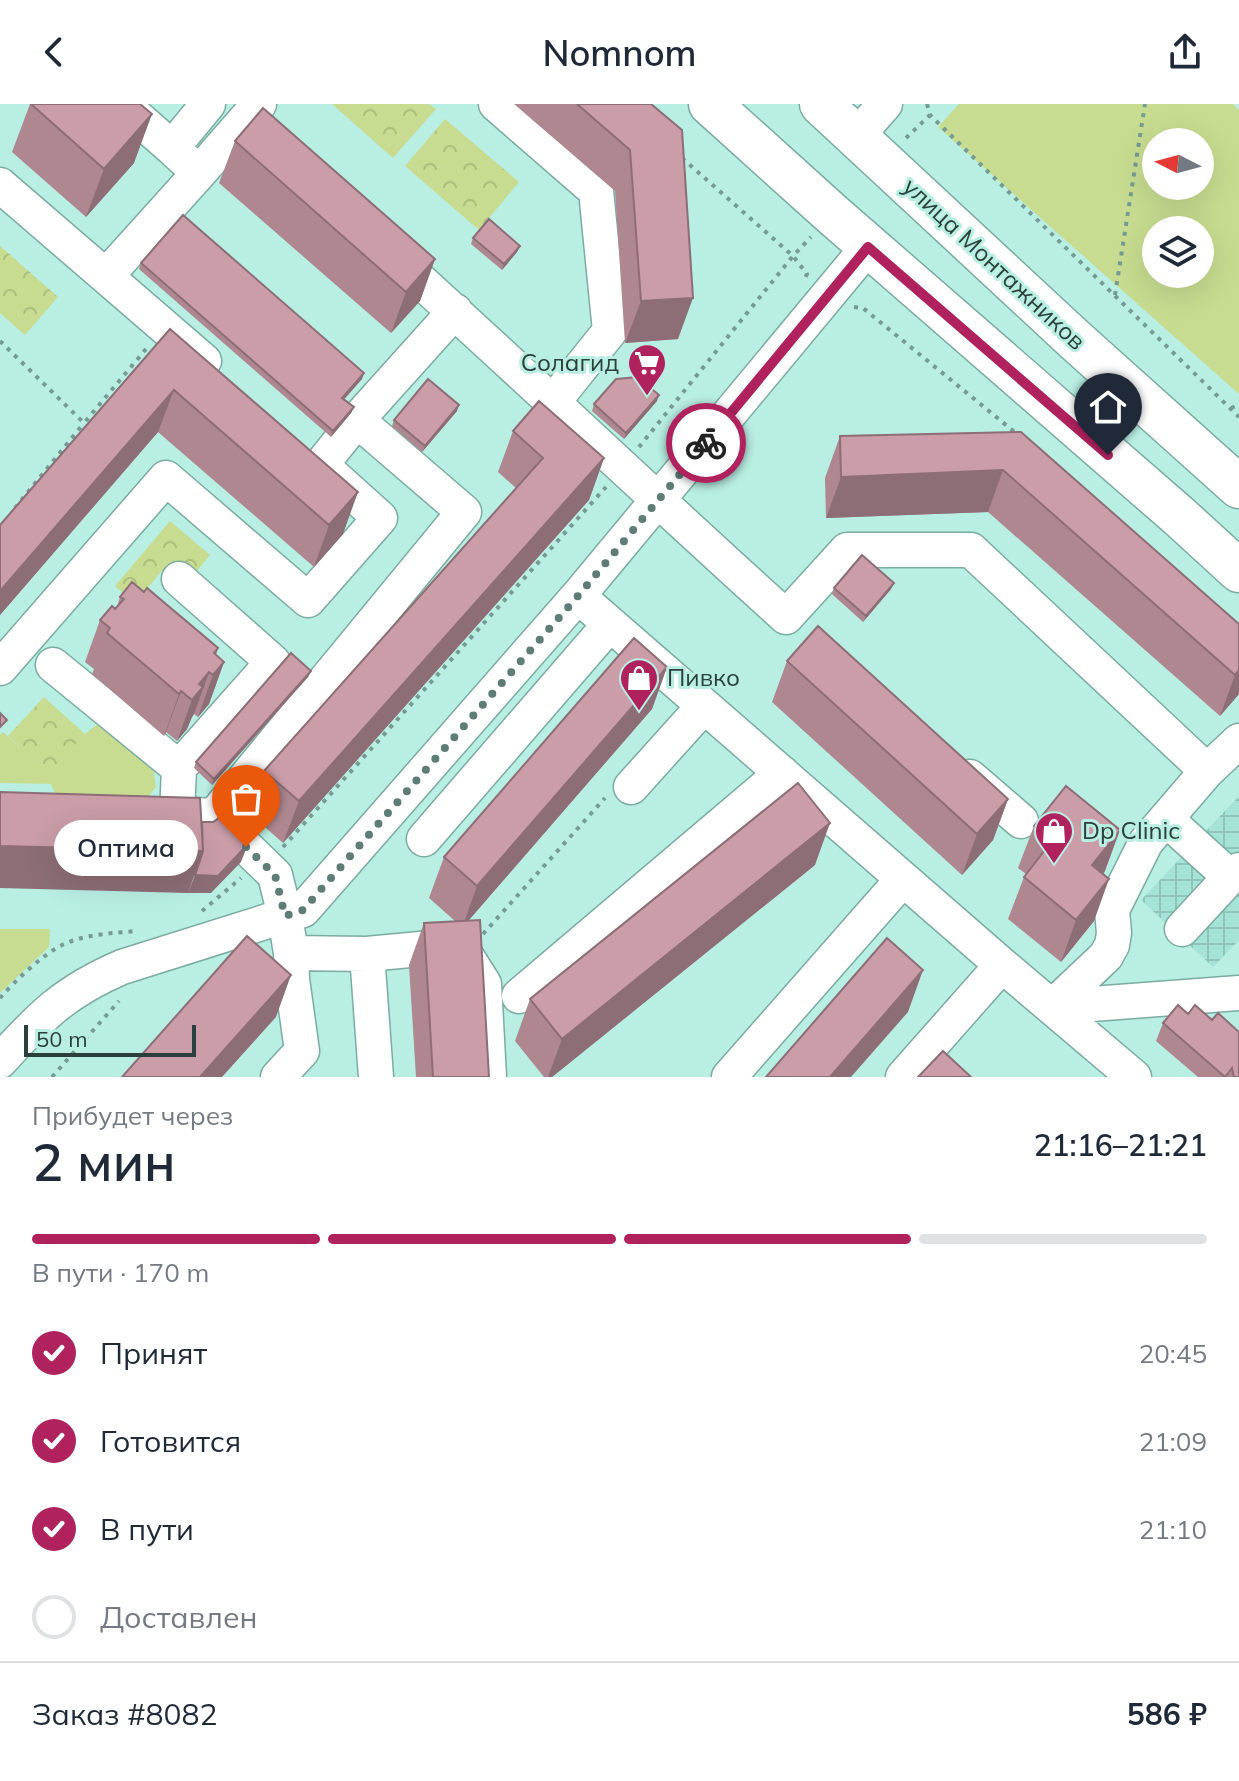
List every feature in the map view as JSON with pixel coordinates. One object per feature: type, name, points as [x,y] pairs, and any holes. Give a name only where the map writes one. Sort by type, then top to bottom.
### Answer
[{"type":"main road","points":[[710,104],[868,247],[1239,571]]},
{"type":"main road","name":"улица Монтажников","points":[[821,104],[1230,479]]},
{"type":"main road","points":[[1180,517],[1205,522],[1220,513],[1226,506],[1229,487],[1226,478],[1230,479]]},
{"type":"street","points":[[122,104],[199,173]]},
{"type":"street","points":[[172,148],[208,104]]},
{"type":"street","points":[[496,104],[596,191],[610,331],[553,402]]},
{"type":"street","points":[[856,137],[885,104]]},
{"type":"street","points":[[107,275],[199,173],[257,122]]},
{"type":"street","points":[[0,185],[225,380]]},
{"type":"street","points":[[372,237],[798,627],[847,550],[971,550],[1207,771]]},
{"type":"street","points":[[0,1061],[55,1004],[97,978],[122,967],[240,945],[285,916],[303,910],[578,596],[868,247]]},
{"type":"street","points":[[0,668],[166,478],[308,600],[380,518],[309,454],[357,420],[455,311]]},
{"type":"street","points":[[214,816],[464,512],[357,420]]},
{"type":"street","points":[[179,579],[273,662],[179,768],[162,814],[214,816],[275,875],[291,953],[302,1051],[278,1077]]},
{"type":"street","points":[[578,596],[1134,1077]]},
{"type":"street","points":[[424,839],[610,624]]},
{"type":"street","points":[[53,665],[179,768]]},
{"type":"street","points":[[631,787],[704,706]]},
{"type":"street","points":[[1052,1007],[1106,956],[1114,933],[1112,910],[1146,842],[1207,771],[1239,741]]},
{"type":"street","points":[[951,760],[1021,821]]},
{"type":"street","points":[[519,996],[782,773]]},
{"type":"street","points":[[1166,819],[1235,873],[1182,929]]},
{"type":"street","points":[[729,1077],[903,879]]},
{"type":"street","points":[[291,953],[367,954],[431,948],[465,954],[484,984],[489,1077]]},
{"type":"street","points":[[367,954],[376,1077]]},
{"type":"street","points":[[903,1077],[1002,965]]},
{"type":"street","points":[[1052,1007],[1239,993]]},
{"type":"path","points":[[927,104],[930,115],[1239,417]]},
{"type":"path","points":[[1115,295],[1145,104]]},
{"type":"path","points":[[677,154],[793,256],[807,274],[803,286],[833,313],[846,305],[863,308],[1020,437]]},
{"type":"path","points":[[199,914],[262,863],[273,858],[623,468],[793,256]]},
{"type":"path","points":[[9,515],[166,327]]},
{"type":"path","points":[[0,341],[84,423]]},
{"type":"path","points":[[1231,408],[1239,405]]},
{"type":"path","points":[[465,954],[619,782],[631,787]]},
{"type":"path","points":[[0,998],[62,945],[91,936],[141,930]]},
{"type":"path","points":[[52,1077],[121,999]]},
{"type":"shaded area","points":[[1239,796],[1239,940],[1213,967],[1141,900]]},
{"type":"green space","points":[[332,104],[429,104],[436,109],[393,158]]},
{"type":"green space","points":[[959,104],[1233,104],[1239,110],[1239,394],[938,127]]},
{"type":"green space","points":[[445,119],[519,182],[479,230],[405,166]]},
{"type":"green space","points":[[0,246],[58,297],[25,335],[0,313]]},
{"type":"green space","points":[[170,521],[210,555],[188,582],[167,565],[135,603],[115,586]]},
{"type":"green space","points":[[44,697],[85,734],[48,774],[8,736]]},
{"type":"green space","points":[[99,723],[153,767],[156,787],[143,803],[59,802],[51,784],[0,783],[0,735],[3,732],[48,773]]},
{"type":"green space","points":[[0,929],[50,929],[49,947],[0,993]]},
{"type":"building","points":[[31,104],[140,104],[152,114],[104,169]]},
{"type":"building","points":[[577,104],[651,104],[682,130],[693,298],[641,301],[630,150]]},
{"type":"building","points":[[263,108],[435,259],[406,292],[235,141]]},
{"type":"building","points":[[183,215],[364,373],[342,398],[354,407],[333,431],[141,263]]},
{"type":"building","points":[[489,219],[520,246],[504,264],[473,238]]},
{"type":"building","points":[[170,329],[358,492],[329,525],[174,390],[0,591],[0,525]]},
{"type":"building","points":[[638,377],[659,395],[626,433],[594,404],[616,379]]},
{"type":"building","points":[[428,379],[459,405],[425,446],[394,420]]},
{"type":"building","points":[[539,401],[604,458],[299,801],[264,771],[543,458],[513,431]]},
{"type":"building","points":[[1021,432],[1239,624],[1239,670],[1235,675],[1003,470],[841,477],[840,436]]},
{"type":"building","points":[[862,555],[894,583],[866,616],[834,588]]},
{"type":"building","points":[[132,582],[144,592],[147,588],[218,648],[214,653],[224,662],[213,675],[209,672],[199,684],[203,687],[192,700],[181,691],[179,694],[107,633],[110,628],[100,620],[112,606],[115,609],[124,599],[120,597]]},
{"type":"building","points":[[818,626],[1008,799],[977,834],[787,661]]},
{"type":"building","points":[[634,638],[667,667],[477,886],[444,857]]},
{"type":"building","points":[[291,653],[311,671],[214,779],[196,762]]},
{"type":"building","points":[[0,713],[7,720],[0,727]]},
{"type":"building","points":[[798,783],[830,823],[562,1039],[530,999]]},
{"type":"building","points":[[1066,786],[1120,830],[1092,865],[1109,879],[1076,920],[1024,877],[1052,841],[1034,826]]},
{"type":"building","points":[[0,792],[200,798],[203,851],[0,846]]},
{"type":"building","points":[[223,815],[248,844],[218,876],[195,875],[203,851],[202,822],[213,822]]},
{"type":"building","points":[[480,920],[489,1077],[433,1077],[424,923]]},
{"type":"building","points":[[247,936],[291,975],[200,1077],[122,1077]]},
{"type":"building","points":[[887,938],[923,970],[830,1077],[766,1077]]},
{"type":"building","points":[[1178,1005],[1188,1014],[1195,1005],[1212,1020],[1218,1013],[1239,1032],[1239,1077],[1234,1077],[1232,1068],[1225,1077],[1163,1023]]},
{"type":"building","points":[[943,1051],[971,1077],[918,1077]]},
{"type":"way so far","points":[[246,847],[275,875],[285,916],[303,910],[578,596],[706,443]]},
{"type":"place","name":"Солагид","points":[[647,397]]},
{"type":"place","name":"Пивко","points":[[639,712]]},
{"type":"place","name":"Оптима","points":[[246,847]]},
{"type":"place","name":"Dp Clinic","points":[[1054,865]]},
{"type":"route","points":[[706,443],[868,247],[1108,455]]}]
